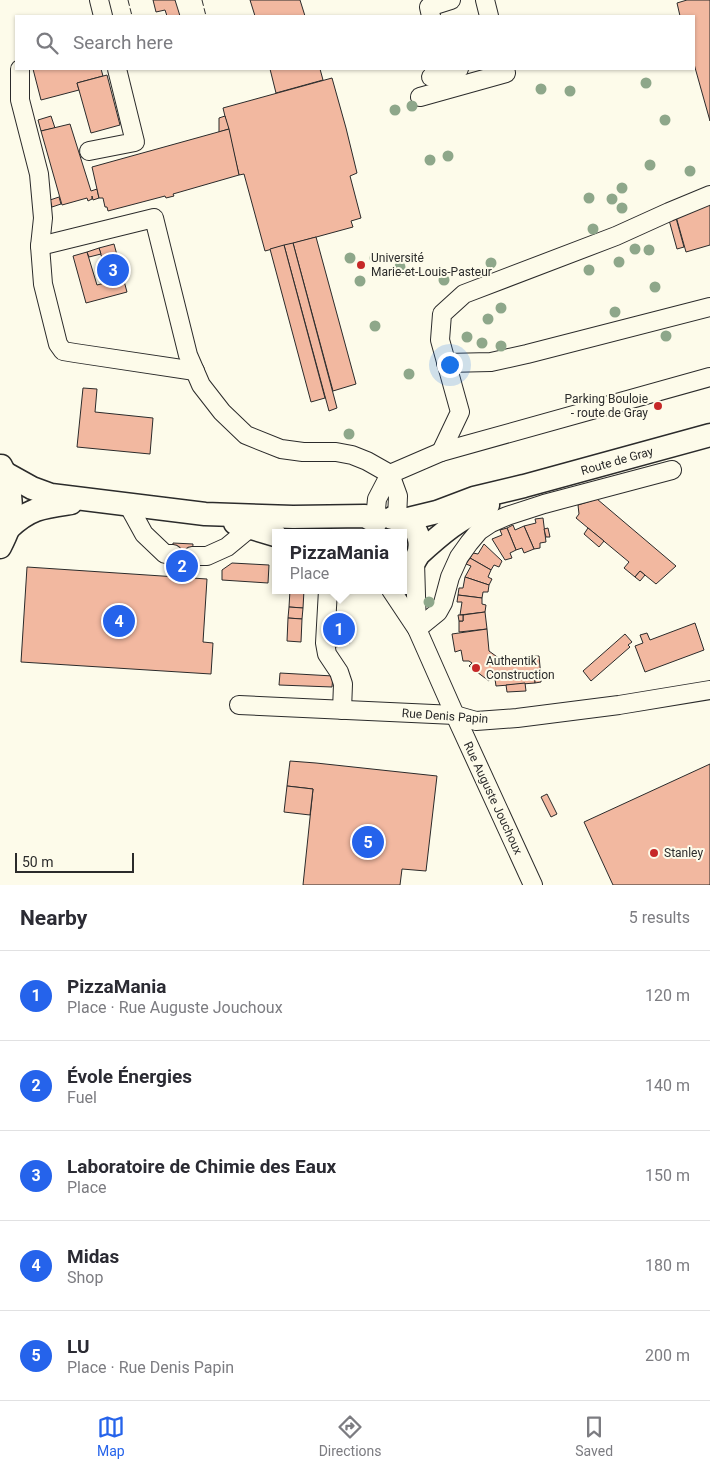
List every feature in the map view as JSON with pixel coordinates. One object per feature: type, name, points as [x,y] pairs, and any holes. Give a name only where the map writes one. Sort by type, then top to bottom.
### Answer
[{"type":"main road","name":"Route de Gray","points":[[385,523],[437,512],[474,498],[710,435]]},
{"type":"main road","points":[[3,469],[32,488],[51,494],[90,500],[205,514],[293,517],[365,516],[385,523],[412,526],[418,535],[420,545],[412,563]]},
{"type":"main road","points":[[3,469],[11,512],[4,537]]},
{"type":"main road","name":"Route de Gray","points":[[412,563],[448,529],[465,516],[524,486]]},
{"type":"main road","points":[[4,537],[20,517],[33,510],[90,500]]},
{"type":"main road","points":[[205,514],[272,535]]},
{"type":"street","points":[[99,0],[103,15]]},
{"type":"street","points":[[431,15],[429,7],[451,0]]},
{"type":"street","points":[[484,0],[489,15]]},
{"type":"street","points":[[20,70],[20,100],[39,174],[44,218],[40,246],[43,284],[58,344],[63,351],[195,371]]},
{"type":"street","points":[[90,151],[135,142],[117,70]]},
{"type":"street","points":[[431,77],[456,70]]},
{"type":"street","points":[[420,97],[506,73]]},
{"type":"street","points":[[441,452],[460,412],[440,340],[442,314],[464,294],[616,236],[710,196]]},
{"type":"street","points":[[40,246],[154,218],[188,355],[201,386],[222,412],[246,435],[281,449],[303,452],[336,452],[352,455],[390,474],[398,496],[385,523]]},
{"type":"street","points":[[446,363],[491,362],[710,307]]},
{"type":"street","points":[[390,474],[441,452],[710,377]]},
{"type":"street","points":[[417,629],[438,612],[459,557],[479,531],[491,523],[544,504],[672,470]]},
{"type":"street","points":[[127,503],[144,534],[165,554],[173,554]]},
{"type":"street","points":[[192,556],[207,556],[227,546],[250,528]]},
{"type":"street","name":"Rue Auguste Jouchoux","points":[[412,563],[417,629]]},
{"type":"street","points":[[328,594],[325,643],[327,654],[339,672],[343,684],[342,710]]},
{"type":"street","name":"Rue Auguste Jouchoux","points":[[394,594],[417,629],[533,885]]},
{"type":"street","name":"Rue Denis Papin","points":[[239,705],[455,715],[476,721],[587,709],[710,690]]},
{"type":"building","points":[[153,0],[175,0],[180,15],[167,15],[165,10],[156,12]]},
{"type":"building","points":[[250,0],[300,0],[305,15],[255,15]]},
{"type":"building","points":[[687,0],[710,0],[710,121],[695,68],[695,15],[680,15],[677,3]]},
{"type":"building","points":[[33,70],[101,70],[103,76],[77,83],[79,90],[41,100]]},
{"type":"building","points":[[270,70],[320,70],[323,80],[276,93]]},
{"type":"building","points":[[107,75],[120,125],[91,133],[77,83]]},
{"type":"building","points":[[332,78],[357,173],[350,176],[361,218],[351,221],[353,227],[265,251],[244,174],[239,175],[223,108]]},
{"type":"building","points":[[51,116],[55,128],[41,131],[38,120]]},
{"type":"building","points":[[225,116],[229,129],[219,132],[219,118]]},
{"type":"building","points":[[70,124],[91,191],[97,189],[99,198],[93,200],[92,196],[92,199],[88,201],[87,198],[62,205],[41,131]]},
{"type":"building","points":[[229,129],[239,175],[173,194],[174,196],[166,198],[165,196],[108,211],[103,198],[99,198],[92,167]]},
{"type":"building","points":[[59,197],[61,204],[52,207],[50,200]]},
{"type":"building","points":[[710,204],[710,245],[686,252],[675,213]]},
{"type":"building","points":[[676,218],[684,247],[677,249],[669,220]]},
{"type":"building","points":[[316,237],[356,384],[333,391],[293,243]]},
{"type":"building","points":[[293,243],[337,408],[329,411],[284,245]]},
{"type":"building","points":[[114,244],[127,292],[86,303],[73,256],[87,252],[97,285],[109,282],[99,248]]},
{"type":"building","points":[[284,245],[325,398],[311,402],[270,249]]},
{"type":"building","points":[[99,248],[101,254],[89,257],[87,252]]},
{"type":"building","points":[[83,388],[97,389],[95,412],[153,418],[150,454],[77,447]]},
{"type":"building","points":[[597,499],[676,566],[656,584],[640,571],[635,577],[624,568],[629,562],[576,518],[579,514],[578,505]]},
{"type":"building","points":[[543,518],[546,542],[540,543],[540,548],[534,549],[524,526],[536,523],[535,519]]},
{"type":"building","points":[[513,525],[515,530],[524,526],[534,549],[524,553],[522,548],[516,550],[507,528]]},
{"type":"building","points":[[507,528],[516,550],[510,553],[512,558],[505,560],[492,539],[502,535],[500,530]]},
{"type":"building","points":[[548,528],[550,537],[546,537],[544,529]]},
{"type":"building","points":[[588,528],[604,541],[599,547],[584,534]]},
{"type":"building","points":[[173,543],[193,544],[191,578],[171,576]]},
{"type":"building","points":[[484,544],[502,561],[499,567],[494,565],[491,570],[470,558],[473,553],[478,554]]},
{"type":"building","points":[[470,558],[491,570],[488,577],[492,579],[489,585],[465,577],[471,566],[466,564]]},
{"type":"building","points":[[232,563],[269,565],[268,583],[222,580],[222,570]]},
{"type":"building","points":[[27,567],[207,579],[203,642],[213,643],[211,674],[21,662]]},
{"type":"building","points":[[640,571],[645,575],[640,581],[635,577]]},
{"type":"building","points":[[465,577],[489,585],[488,592],[483,592],[482,598],[458,595],[459,588],[463,588]]},
{"type":"building","points":[[290,594],[304,594],[303,608],[289,607]]},
{"type":"building","points":[[458,595],[482,598],[482,604],[486,605],[485,612],[460,615],[462,602],[457,602]]},
{"type":"building","points":[[289,607],[303,608],[302,619],[288,618]]},
{"type":"building","points":[[485,612],[487,629],[459,632],[459,621],[463,621],[463,615]]},
{"type":"building","points":[[458,615],[463,615],[463,621],[459,621]]},
{"type":"building","points":[[288,618],[302,619],[301,642],[287,641]]},
{"type":"building","points":[[695,623],[704,650],[645,672],[635,646],[643,643],[640,635],[647,633],[650,640]]},
{"type":"building","points":[[333,627],[343,627],[343,633],[334,633]]},
{"type":"building","points":[[487,629],[489,651],[500,659],[539,656],[541,677],[535,677],[535,683],[496,686],[495,679],[492,677],[489,681],[469,666],[472,663],[463,661],[461,650],[455,652],[452,634]]},
{"type":"building","points":[[625,634],[632,642],[628,645],[630,647],[591,681],[583,671]]},
{"type":"building","points":[[348,636],[350,643],[336,647],[334,640]]},
{"type":"building","points":[[280,673],[333,676],[332,687],[279,685]]},
{"type":"building","points":[[535,677],[541,677],[541,682],[535,683]]},
{"type":"building","points":[[525,683],[526,691],[507,692],[506,685]]},
{"type":"building","points":[[290,761],[437,776],[426,871],[402,869],[400,885],[303,885],[313,789],[287,786]]},
{"type":"building","name":"Stanley","points":[[710,764],[710,885],[613,885],[584,822]]},
{"type":"building","points":[[287,786],[313,789],[310,815],[284,812]]},
{"type":"building","points":[[547,794],[557,814],[551,817],[541,797]]},
{"type":"fence","points":[[128,0],[132,15]]},
{"type":"fence","points":[[202,0],[206,15]]},
{"type":"place","name":"Université Marie-et-Louis-Pasteur","points":[[361,265]]},
{"type":"place","name":"Laboratoire de Chimie des Eaux","points":[[113,270]]},
{"type":"place","name":"Parking Bouloie - route de Gray","points":[[658,406]]},
{"type":"place","name":"Évole Énergies","points":[[182,566]]},
{"type":"place","name":"Midas","points":[[119,621]]},
{"type":"place","name":"PizzaMania","points":[[339,629]]},
{"type":"place","name":"Authentik Construction","points":[[476,668]]},
{"type":"place","name":"LU","points":[[368,842]]},
{"type":"place","name":"Stanley","points":[[654,853]]}]
